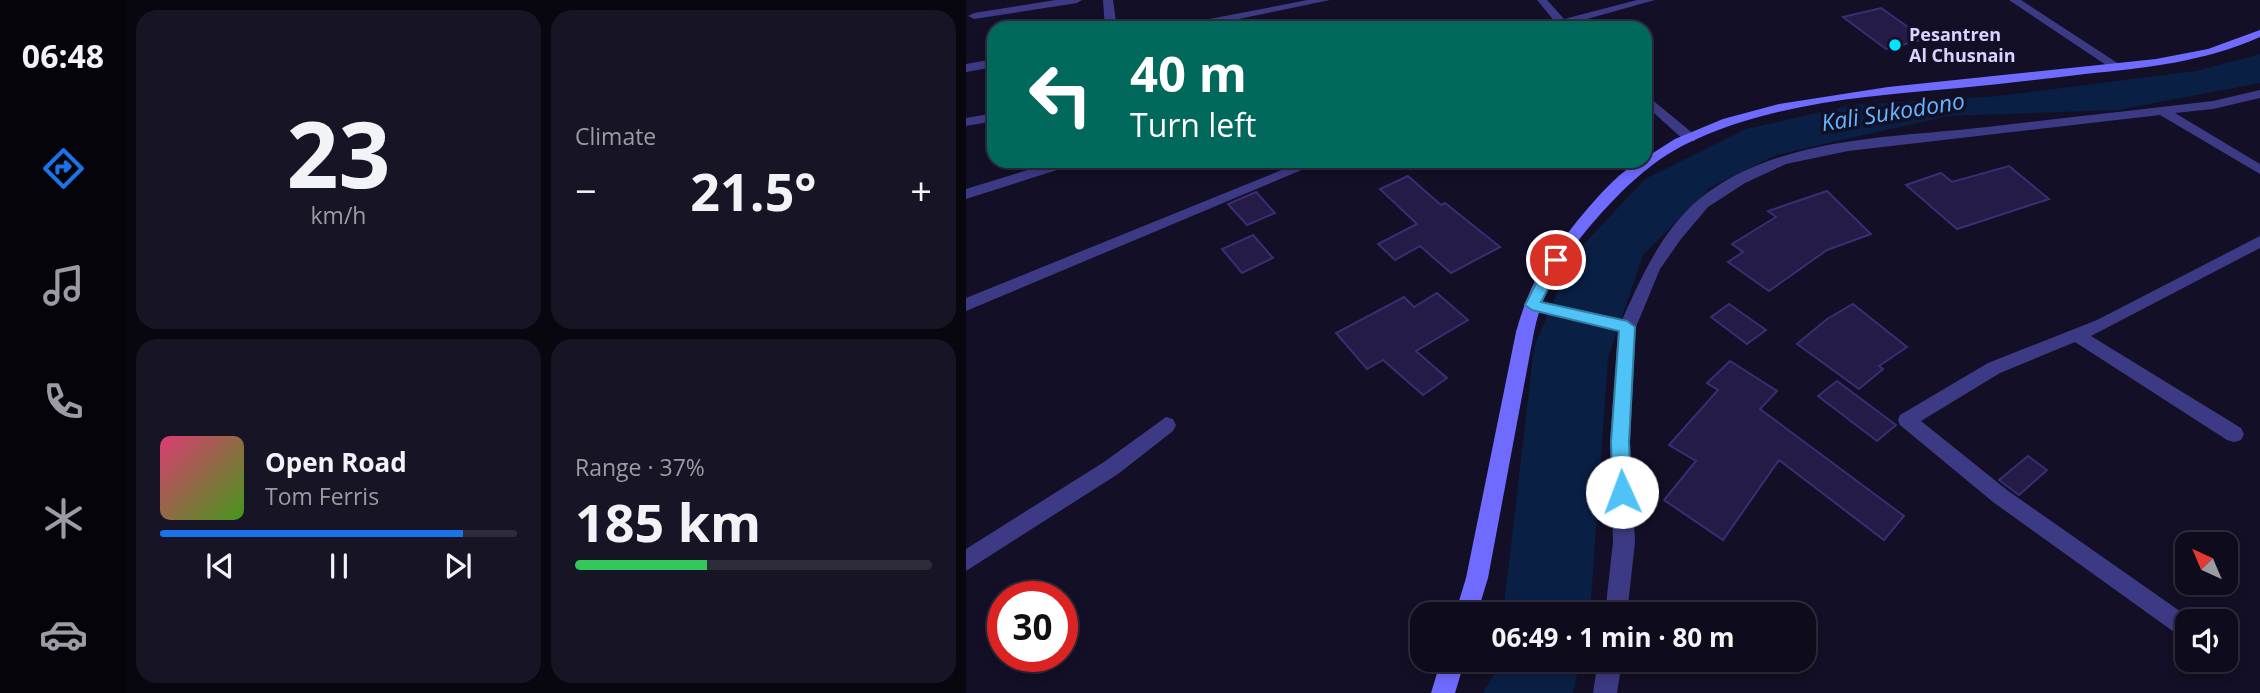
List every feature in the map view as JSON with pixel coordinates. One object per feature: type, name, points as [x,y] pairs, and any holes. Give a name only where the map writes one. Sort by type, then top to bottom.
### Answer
[{"type":"main road","points":[[1652,161],[1690,138],[1726,123],[1806,103],[2116,66],[2236,45],[2260,33]]},
{"type":"main road","points":[[1470,602],[1539,307],[1567,242],[1608,196],[1640,168]]},
{"type":"main road","points":[[1443,693],[1449,672]]},
{"type":"street","points":[[974,16],[1077,0]]},
{"type":"street","points":[[1108,0],[1110,21]]},
{"type":"street","points":[[1215,21],[1325,0]]},
{"type":"street","points":[[1541,0],[1560,21]]},
{"type":"street","points":[[1581,21],[1650,0]]},
{"type":"street","points":[[2014,0],[2116,66]]},
{"type":"street","points":[[966,68],[987,64]]},
{"type":"street","points":[[1617,602],[1624,542],[1620,442],[1624,326],[1653,268],[1676,234],[1703,204],[1740,180],[1782,161],[1848,146],[2213,105],[2260,94]]},
{"type":"street","points":[[1652,104],[1690,138]]},
{"type":"street","points":[[2162,111],[2260,170]]},
{"type":"street","points":[[966,122],[987,118]]},
{"type":"street","points":[[966,194],[1049,168]]},
{"type":"street","points":[[966,305],[1299,168]]},
{"type":"street","points":[[2175,622],[2000,496],[1907,420],[1994,368],[2103,324],[2260,241]]},
{"type":"street","points":[[1539,307],[1624,326]]},
{"type":"street","points":[[2075,334],[2234,434]]},
{"type":"street","points":[[966,561],[1111,468],[1166,425]]},
{"type":"street","points":[[1605,693],[1608,672]]},
{"type":"water","name":"Kali Sukodono","points":[[2260,54],[2260,83],[2118,110],[1948,116],[1776,155],[1711,187],[1643,255],[1608,358],[1591,602],[1504,602],[1534,347],[1572,257],[1645,179],[1746,129],[1852,105],[1999,96],[2196,71]]},
{"type":"water","points":[[1495,672],[1577,672],[1573,693],[1483,693]]},
{"type":"building","points":[[1881,8],[1925,39],[1886,49],[1843,17]]},
{"type":"building","points":[[2009,166],[2049,199],[1957,229],[1906,185],[1941,173],[1952,182]]},
{"type":"building","points":[[1408,176],[1441,205],[1445,203],[1500,247],[1451,273],[1420,246],[1395,260],[1378,244],[1417,224],[1380,189]]},
{"type":"building","points":[[1827,191],[1871,234],[1827,250],[1769,291],[1728,262],[1743,252],[1732,244],[1776,217],[1768,211]]},
{"type":"building","points":[[1256,192],[1275,213],[1247,225],[1228,204]]},
{"type":"building","points":[[1253,235],[1273,258],[1242,273],[1222,249]]},
{"type":"building","points":[[1437,293],[1468,320],[1416,351],[1447,378],[1423,395],[1383,360],[1367,369],[1336,333],[1404,297],[1414,307]]},
{"type":"building","points":[[1729,304],[1766,330],[1747,344],[1711,317]]},
{"type":"building","points":[[1853,304],[1907,347],[1879,366],[1883,369],[1859,389],[1797,344],[1827,319]]},
{"type":"building","points":[[1730,361],[1777,391],[1760,409],[1904,516],[1884,540],[1779,460],[1723,540],[1664,500],[1696,461],[1669,445],[1718,390],[1707,383]]},
{"type":"building","points":[[1837,381],[1896,425],[1877,441],[1818,396]]},
{"type":"building","points":[[2028,456],[2047,470],[2019,495],[1999,480]]},
{"type":"place","name":"Pesantren Al Chusnain","points":[[1895,45]]},
{"type":"route","points":[[1556,260],[1532,305],[1627,327],[1620,442],[1622,492]]}]
